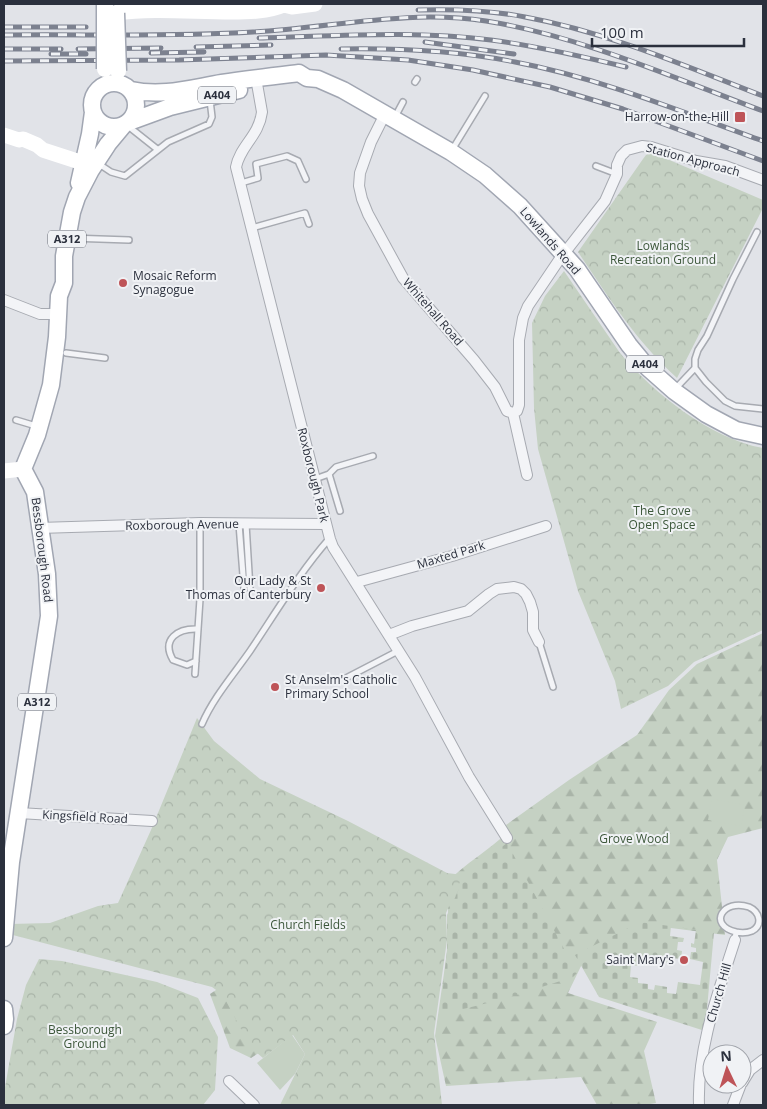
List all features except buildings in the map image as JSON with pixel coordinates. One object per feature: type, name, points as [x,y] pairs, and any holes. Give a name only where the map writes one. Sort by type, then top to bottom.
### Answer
[{"type":"main road","points":[[87,167],[93,96],[111,70],[112,7],[136,10],[153,7],[191,12],[246,12],[276,8],[283,4],[292,7],[315,4]]},
{"type":"main road","points":[[87,167],[134,115],[136,107],[134,94],[111,70]]},
{"type":"main road","name":"Lowlands Road","points":[[130,89],[144,93],[162,94],[208,91],[257,82],[307,78],[318,79],[344,90],[451,152],[485,175],[520,206],[577,269],[648,368],[674,391],[706,414],[736,430],[763,436]]},
{"type":"main road","points":[[100,88],[106,84],[122,84],[130,89]]},
{"type":"main road","name":"Lowlands Road","points":[[126,124],[208,91]]},
{"type":"main road","points":[[93,112],[96,118],[106,125],[126,124]]},
{"type":"main road","points":[[4,134],[37,145],[43,150],[87,167]]},
{"type":"main road","name":"A312","points":[[23,469],[39,427],[52,376],[57,337],[59,296],[64,283],[64,256],[70,220],[87,167]]},
{"type":"main road","name":"A312","points":[[52,376],[66,353],[69,295],[64,283]]},
{"type":"main road","points":[[4,471],[23,469]]},
{"type":"main road","name":"Bessborough Road","points":[[4,938],[9,843],[19,813],[49,616],[48,574],[39,528],[35,492],[23,469]]},
{"type":"main road","points":[[4,1009],[4,1026]]},
{"type":"street","name":"Roxborough Park","points":[[257,82],[262,117],[255,134],[238,158],[236,167],[325,524],[333,547],[415,676],[469,777],[507,838]]},
{"type":"street","name":"Whitehall Road","points":[[389,117],[371,142],[360,173],[359,186],[362,199],[368,214],[403,278],[495,387],[506,411],[513,413],[527,475]]},
{"type":"street","name":"Station Approach","points":[[513,413],[517,411],[519,405],[520,340],[523,318],[528,306],[563,254],[605,201],[617,174],[620,156],[627,150],[642,146],[661,149],[696,161],[724,166],[763,180]]},
{"type":"street","points":[[4,300],[40,314],[58,314]]},
{"type":"street","name":"Roxborough Avenue","points":[[39,528],[200,523],[325,524]]},
{"type":"street","name":"Maxted Park","points":[[356,582],[452,556],[546,526]]},
{"type":"street","points":[[389,635],[412,626],[468,611],[497,589],[514,587],[521,589],[530,602],[533,612],[533,630],[538,642]]},
{"type":"street","name":"Kingsfield Road","points":[[19,813],[152,821]]},
{"type":"street","name":"Church Hill","points":[[699,1105],[700,1066],[735,936]]},
{"type":"street","points":[[752,1068],[763,1060]]},
{"type":"street","points":[[229,1081],[251,1104]]},
{"type":"lane","points":[[87,167],[102,166],[111,172],[125,176],[168,142],[208,124],[212,117],[208,91]]},
{"type":"lane","points":[[451,152],[485,96]]},
{"type":"lane","points":[[389,117],[403,102]]},
{"type":"lane","points":[[126,124],[158,149]]},
{"type":"lane","points":[[240,183],[258,178],[256,164],[287,156],[298,160],[306,180]]},
{"type":"lane","points":[[596,166],[617,174]]},
{"type":"lane","points":[[252,228],[305,214],[309,224]]},
{"type":"lane","points":[[757,232],[733,278],[707,336],[698,350],[695,368],[725,401],[735,406],[763,409]]},
{"type":"lane","points":[[67,238],[129,240]]},
{"type":"lane","points":[[66,353],[105,358]]},
{"type":"lane","points":[[674,391],[695,368]]},
{"type":"lane","points":[[16,420],[39,427]]},
{"type":"lane","points":[[314,479],[329,474],[336,467],[372,456]]},
{"type":"lane","points":[[329,474],[340,511]]},
{"type":"lane","points":[[195,674],[200,599],[200,523]]},
{"type":"lane","points":[[243,524],[247,588]]},
{"type":"lane","points":[[202,724],[205,716],[221,692],[318,553],[330,539]]},
{"type":"lane","points":[[196,661],[188,665],[173,660],[169,647],[170,640],[174,636],[186,630],[198,629]]},
{"type":"lane","points":[[538,642],[553,687]]},
{"type":"lane","points":[[346,678],[398,651]]},
{"type":"lane","points":[[734,905],[751,908],[760,919],[758,926],[735,936],[723,925],[720,919],[721,913],[726,908],[734,905]]},
{"type":"green space","name":"Lowlands Recreation Ground","points":[[653,153],[763,200],[763,208],[677,378],[636,334],[578,252],[646,155]]},
{"type":"green space","name":"The Grove Open Space","points":[[564,271],[620,353],[649,383],[684,412],[704,425],[743,443],[763,448],[763,630],[694,662],[668,686],[621,709],[615,681],[578,591],[538,449],[534,408],[532,323],[545,296]]},
{"type":"green space","name":"Grove Wood","points":[[763,633],[763,828],[728,837],[717,860],[725,935],[640,924],[583,962],[568,993],[657,1022],[644,1051],[656,1103],[644,1105],[597,1105],[581,1077],[446,1086],[435,1036],[449,938],[447,882],[508,832],[506,825],[637,735],[669,690],[697,664]]},
{"type":"green space","name":"Church Fields","points":[[197,718],[214,741],[260,779],[348,821],[447,873],[463,875],[446,913],[447,940],[434,1033],[442,1105],[280,1105],[305,1054],[293,1035],[263,1058],[251,1048],[223,995],[212,987],[9,934],[10,924],[50,923],[98,906],[118,903],[151,830]]},
{"type":"green space","points":[[712,799],[745,805],[741,826],[708,820]]},
{"type":"green space","points":[[507,843],[577,973],[573,977],[507,998],[440,1015],[447,950],[447,915],[466,874]]},
{"type":"green space","points":[[640,922],[671,926],[670,936],[684,938],[683,942],[678,942],[677,950],[682,951],[681,959],[671,958],[670,963],[657,961],[657,956],[651,955],[651,960],[641,959],[640,966],[631,965],[630,977],[638,978],[638,983],[648,984],[648,989],[654,990],[655,985],[667,987],[667,993],[676,994],[678,982],[700,985],[703,962],[690,959],[691,952],[696,952],[696,948],[691,947],[691,943],[694,944],[696,930],[679,927],[714,932],[705,1031],[599,997],[575,955]]},
{"type":"green space","name":"Bessborough Ground","points":[[39,959],[62,961],[157,982],[198,998],[218,1037],[215,1090],[203,1105],[4,1105],[4,1093],[17,1019],[26,985]]},
{"type":"green space","points":[[222,986],[287,1035],[251,1058],[230,1048],[210,994]]},
{"type":"green space","points":[[292,1035],[305,1054],[295,1074],[280,1090],[257,1063]]},
{"type":"railway","points":[[418,10],[485,11],[556,23],[646,51],[763,96]]},
{"type":"railway","points":[[4,35],[222,34],[282,30],[369,20],[427,17],[486,21],[521,28],[591,47],[763,111]]},
{"type":"railway","points":[[4,27],[86,27]]},
{"type":"railway","points":[[259,38],[375,34],[462,37],[542,48],[626,67]]},
{"type":"railway","points":[[425,42],[514,54]]},
{"type":"railway","points":[[196,47],[271,45]]},
{"type":"railway","points":[[78,49],[161,48]]},
{"type":"railway","points":[[4,49],[61,49]]},
{"type":"railway","points":[[341,49],[384,49],[450,53],[515,62],[609,86],[763,141]]},
{"type":"railway","points":[[151,53],[204,52]]},
{"type":"railway","points":[[51,54],[86,54]]},
{"type":"railway","points":[[4,61],[179,60],[326,55],[408,60],[473,70],[550,87],[623,109],[763,161]]},
{"type":"place","name":"Harrow-on-the-Hill","points":[[740,117]]},
{"type":"place","name":"Mosaic Reform Synagogue","points":[[123,283]]},
{"type":"place","name":"Our Lady & St Thomas of Canterbury","points":[[321,588]]},
{"type":"place","name":"St Anselm's Catholic Primary School","points":[[275,687]]},
{"type":"place","name":"Saint Mary's","points":[[684,960]]}]
